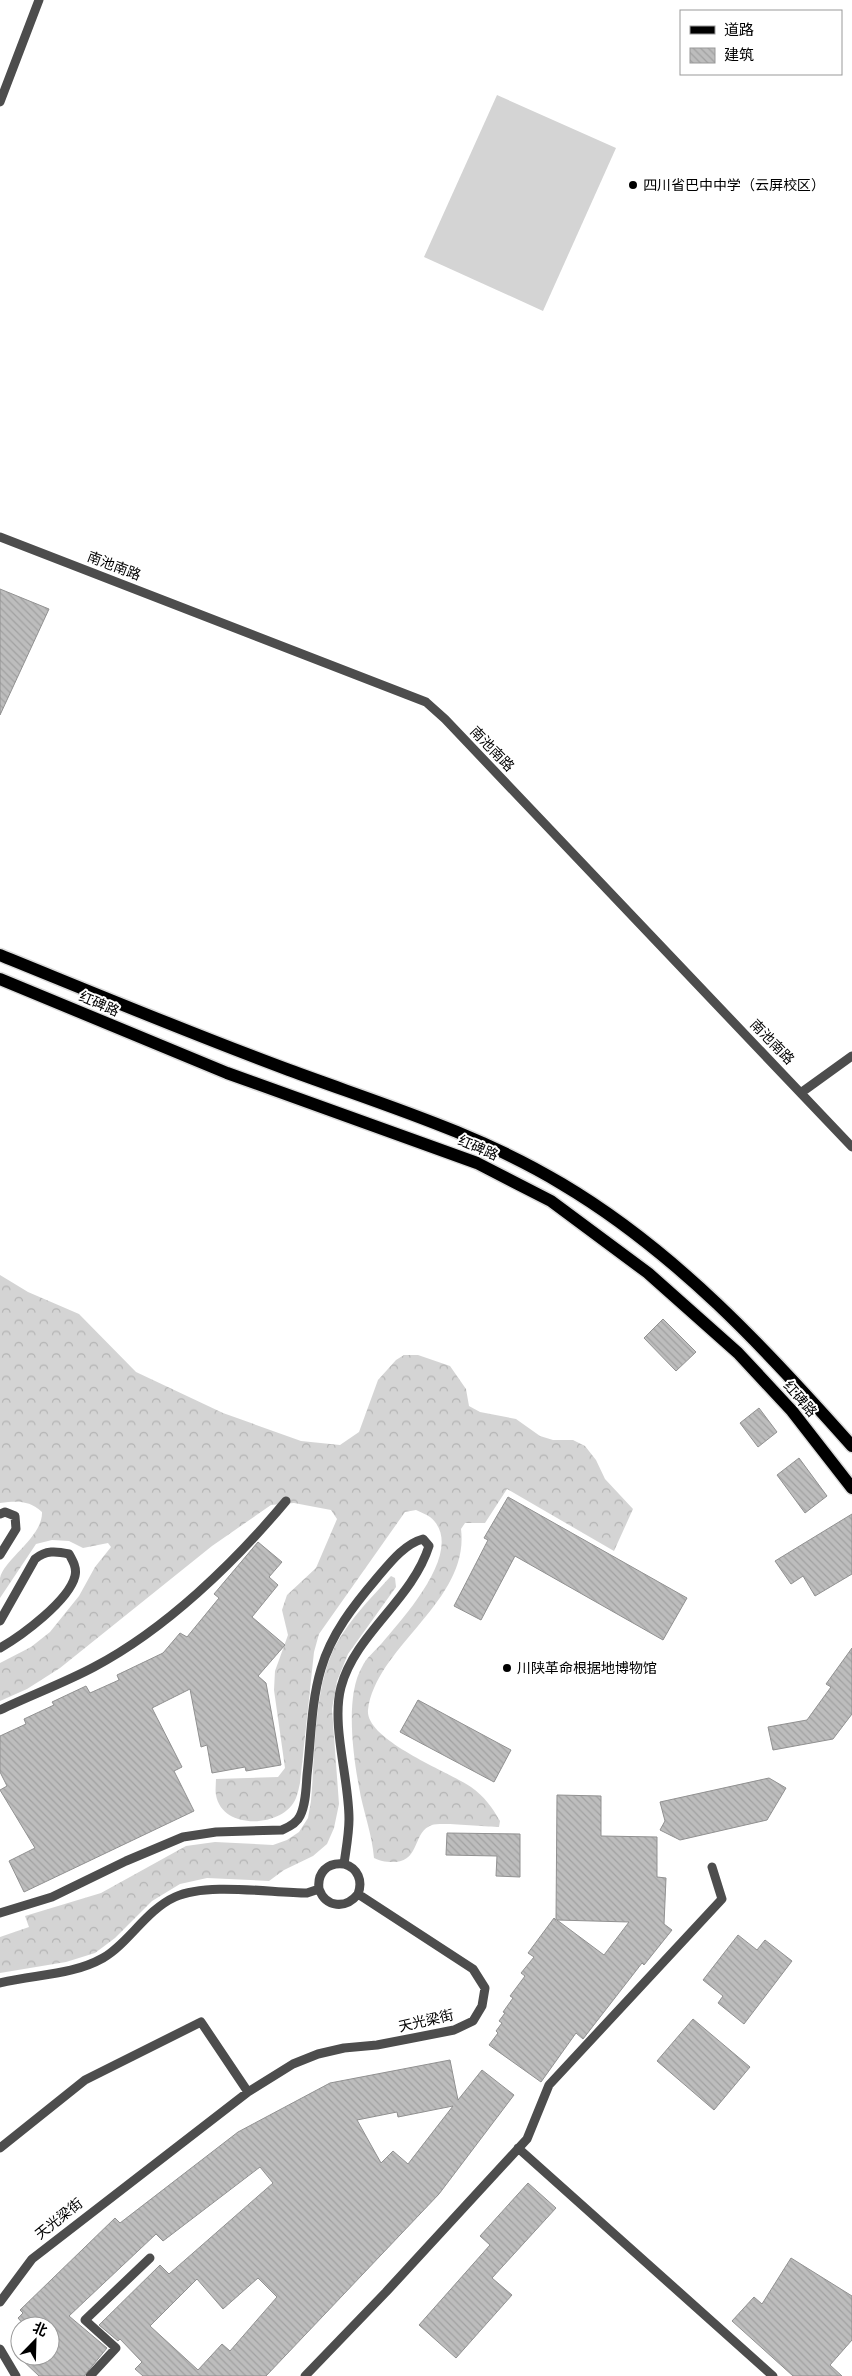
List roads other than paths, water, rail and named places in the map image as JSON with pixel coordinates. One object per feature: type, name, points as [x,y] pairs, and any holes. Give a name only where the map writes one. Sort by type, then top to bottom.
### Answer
[{"type":"main road","points":[[0,955],[230,1048],[464,1136],[514,1157],[564,1185],[626,1227],[692,1282],[749,1335],[852,1446]]},
{"type":"main road","name":"红碑路","points":[[0,979],[227,1073],[477,1163],[551,1201],[648,1273],[738,1353],[792,1412],[852,1488]]},
{"type":"street","points":[[0,102],[4,79],[39,0]]},
{"type":"street","name":"南池南路","points":[[0,537],[426,702],[445,719],[802,1092],[852,1147]]},
{"type":"street","points":[[802,1092],[852,1056]]},
{"type":"street","points":[[0,1710],[94,1667],[158,1627],[254,1539],[286,1501]]},
{"type":"street","points":[[0,1514],[5,1512],[16,1516],[16,1530],[0,1555]]},
{"type":"street","points":[[0,1913],[52,1897],[126,1861],[183,1837],[216,1832],[282,1830],[300,1818],[305,1799],[316,1692],[321,1669],[331,1641],[361,1597],[387,1566],[413,1542],[423,1539],[429,1546],[424,1561],[406,1590],[353,1658],[342,1686],[338,1709],[349,1818],[344,1864]]},
{"type":"street","points":[[0,1621],[35,1559],[42,1554],[55,1551],[69,1554],[74,1563],[75,1576],[67,1590],[41,1620],[0,1648]]},
{"type":"street","points":[[334,1864],[344,1864],[353,1868],[360,1880],[358,1894],[347,1904],[340,1906],[326,1901],[319,1889],[318,1883],[323,1871],[334,1864]]},
{"type":"street","points":[[305,2376],[527,2139],[549,2086],[722,1899],[712,1867]]},
{"type":"street","points":[[0,1983],[24,1977],[73,1971],[104,1958],[145,1918],[175,1897],[199,1890],[307,1894],[319,1889]]},
{"type":"street","name":"天光梁街","points":[[0,2302],[32,2259],[248,2092],[293,2064],[318,2054],[344,2048],[385,2043],[454,2030],[473,2021],[482,2006],[485,1988],[473,1969],[358,1894]]},
{"type":"street","points":[[0,2148],[85,2080],[201,2022],[248,2092]]},
{"type":"street","points":[[518,2148],[773,2376]]},
{"type":"street","points":[[90,2376],[116,2348],[85,2320],[150,2258]]},
{"type":"street","points":[[0,2349],[16,2376]]},
{"type":"place","name":"四川省巴中中学（云屏校区）","points":[[633,185]]},
{"type":"place","name":"川陕革命根据地博物馆","points":[[507,1668]]}]
